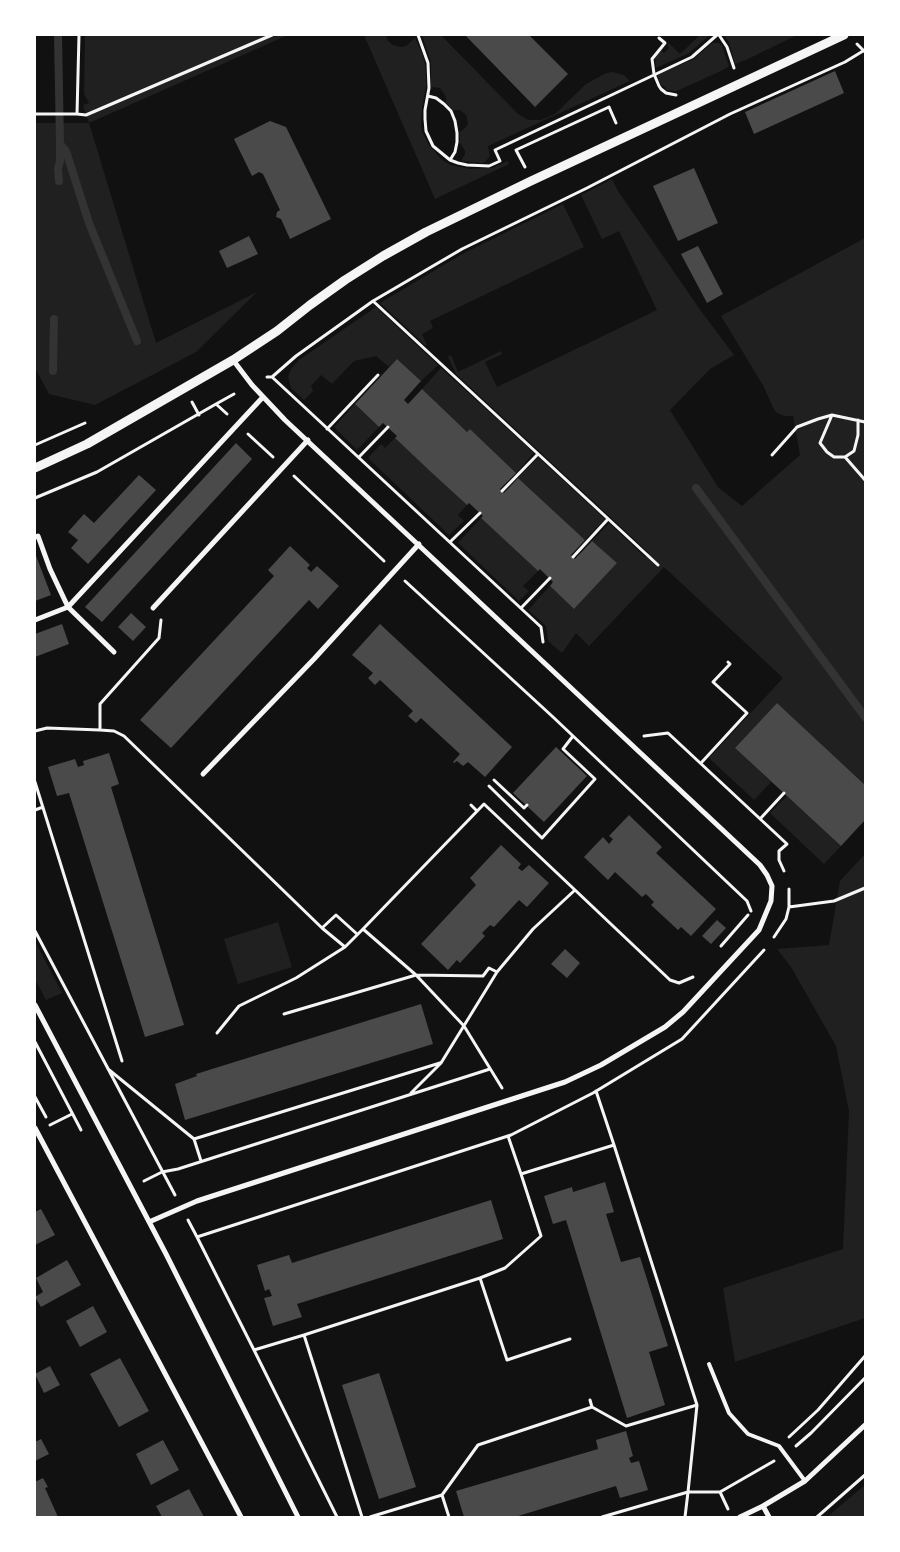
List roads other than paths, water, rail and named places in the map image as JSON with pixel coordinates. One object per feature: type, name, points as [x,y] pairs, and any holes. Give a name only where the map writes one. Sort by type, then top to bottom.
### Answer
[{"type":"street","points":[[35,468],[87,444],[233,360],[277,332],[344,280],[382,256],[426,232],[844,35]]},
{"type":"street","points":[[149,1222],[181,1207],[582,1075],[640,1043],[665,1027],[683,1012],[759,930],[771,901],[772,886],[768,875],[760,865],[263,397],[233,360]]},
{"type":"street","points":[[35,620],[68,607],[263,397]]},
{"type":"street","points":[[153,608],[308,440]]},
{"type":"street","points":[[35,537],[38,536],[50,570],[68,607],[114,652]]},
{"type":"street","points":[[203,774],[314,659],[419,544]]},
{"type":"street","points":[[35,1006],[166,1254],[298,1517]]},
{"type":"street","points":[[35,1128],[241,1517]]},
{"type":"street","points":[[740,1517],[763,1506],[805,1481],[865,1425]]},
{"type":"street","points":[[763,1506],[768,1517]]},
{"type":"lane","points":[[709,1364],[729,1414],[748,1434],[779,1446],[805,1481]]},
{"type":"waterway","points":[[58,35],[59,181]]},
{"type":"waterway","points":[[60,144],[66,151],[89,223],[137,341]]},
{"type":"waterway","points":[[53,371],[54,319]]},
{"type":"waterway","points":[[696,488],[865,717]]}]
